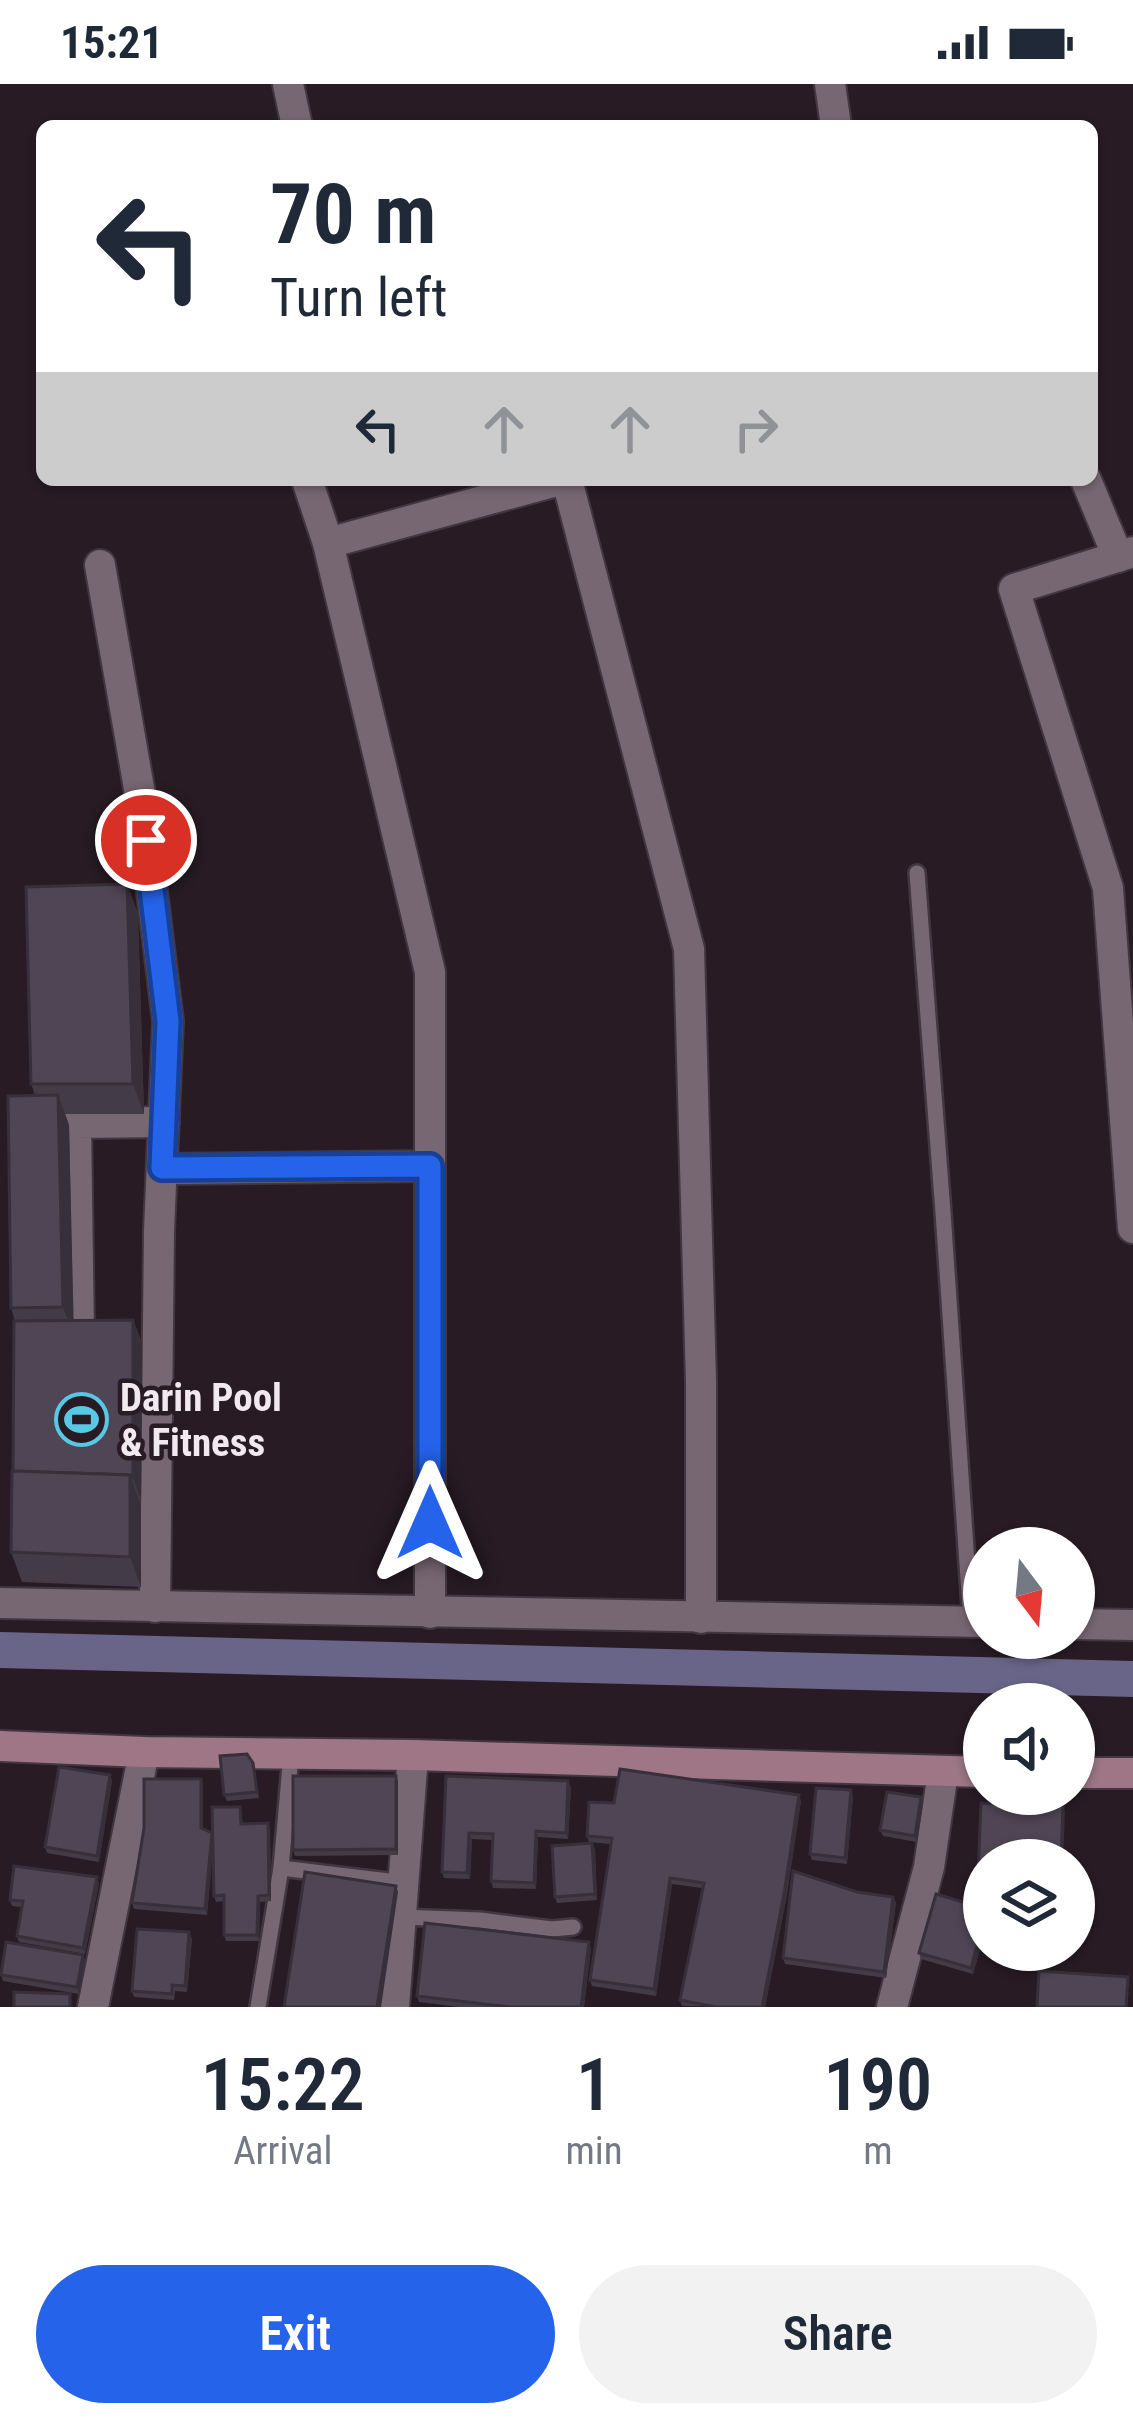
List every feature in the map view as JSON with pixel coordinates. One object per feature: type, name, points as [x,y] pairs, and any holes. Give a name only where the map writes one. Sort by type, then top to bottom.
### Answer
[{"type":"street","points":[[288,84],[296,120]]},
{"type":"street","points":[[830,84],[835,120]]},
{"type":"street","points":[[309,486],[328,543],[430,972],[430,1613]]},
{"type":"street","points":[[328,543],[541,486]]},
{"type":"street","points":[[565,486],[689,949],[701,1618]]},
{"type":"street","points":[[1089,486],[1126,554],[1014,589],[1108,888],[1133,1228]]},
{"type":"street","points":[[100,565],[140,794],[168,1021],[155,1606]]},
{"type":"street","points":[[158,1336],[79,1336],[76,1123],[164,1122]]},
{"type":"street","points":[[162,1168],[430,1166]]},
{"type":"street","points":[[0,1603],[963,1622]]},
{"type":"street","points":[[1095,1624],[1133,1624]]},
{"type":"street","points":[[0,1745],[963,1772]]},
{"type":"street","points":[[93,2007],[144,1752]]},
{"type":"street","points":[[394,2007],[413,1755]]},
{"type":"street","points":[[892,2007],[929,1867],[943,1772]]},
{"type":"street","points":[[1095,1773],[1133,1773]]},
{"type":"lane","points":[[917,873],[969,1527]]},
{"type":"lane","points":[[258,2007],[281,1868],[291,1754]]},
{"type":"lane","points":[[281,1868],[405,1882]]},
{"type":"lane","points":[[401,1917],[573,1927]]},
{"type":"building","points":[[127,884],[133,1084],[31,1084],[26,887]]},
{"type":"building","points":[[58,1095],[63,1307],[11,1308],[8,1096]]},
{"type":"building","name":"Darin Pool & Fitness","points":[[133,1320],[133,1478],[13,1471],[14,1321]]},
{"type":"building","points":[[12,1471],[130,1475],[130,1557],[11,1552]]},
{"type":"building","points":[[247,1754],[257,1792],[224,1795],[220,1756]]},
{"type":"building","points":[[59,1767],[110,1775],[97,1856],[45,1847]]},
{"type":"building","points":[[620,1769],[799,1795],[762,2007],[716,2007],[680,2000],[704,1883],[670,1878],[654,1989],[590,1980],[612,1838],[587,1836],[589,1802],[614,1803]]},
{"type":"building","points":[[293,1776],[396,1776],[396,1849],[293,1850]]},
{"type":"building","points":[[446,1776],[568,1781],[566,1833],[536,1831],[534,1883],[491,1881],[493,1834],[469,1833],[467,1873],[442,1872]]},
{"type":"building","points":[[144,1779],[201,1779],[201,1828],[212,1833],[205,1909],[132,1903],[144,1828]]},
{"type":"building","points":[[816,1788],[851,1790],[845,1858],[810,1854]]},
{"type":"building","points":[[887,1792],[921,1797],[915,1836],[880,1830]]},
{"type":"building","points":[[212,1807],[240,1807],[241,1824],[268,1823],[269,1895],[258,1896],[257,1935],[224,1935],[224,1895],[214,1896]]},
{"type":"building","points":[[980,1815],[1063,1815],[1062,1839],[980,1839]]},
{"type":"building","points":[[592,1843],[595,1894],[555,1897],[552,1846]]},
{"type":"building","points":[[14,1866],[97,1877],[83,1948],[17,1936],[23,1901],[10,1900]]},
{"type":"building","points":[[793,1871],[857,1892],[893,1897],[884,1972],[783,1958]]},
{"type":"building","points":[[305,1872],[396,1886],[377,2007],[284,2007]]},
{"type":"building","points":[[936,1894],[963,1902],[963,1966],[919,1953]]},
{"type":"building","points":[[425,1923],[589,1942],[581,2007],[510,2007],[417,1996]]},
{"type":"building","points":[[137,1929],[189,1932],[185,1986],[172,1985],[172,1994],[132,1991]]},
{"type":"building","points":[[6,1942],[83,1955],[77,1987],[1,1975]]},
{"type":"building","points":[[1039,1971],[1128,1977],[1126,2007],[1037,2007]]},
{"type":"building","points":[[14,1992],[70,1994],[70,2007],[14,2007]]},
{"type":"waterway","points":[[0,1650],[1133,1679]]},
{"type":"place","name":"Darin Pool & Fitness","points":[[81,1420]]},
{"type":"route","points":[[146,840],[168,1021],[162,1168],[430,1166],[430,1523]]}]
